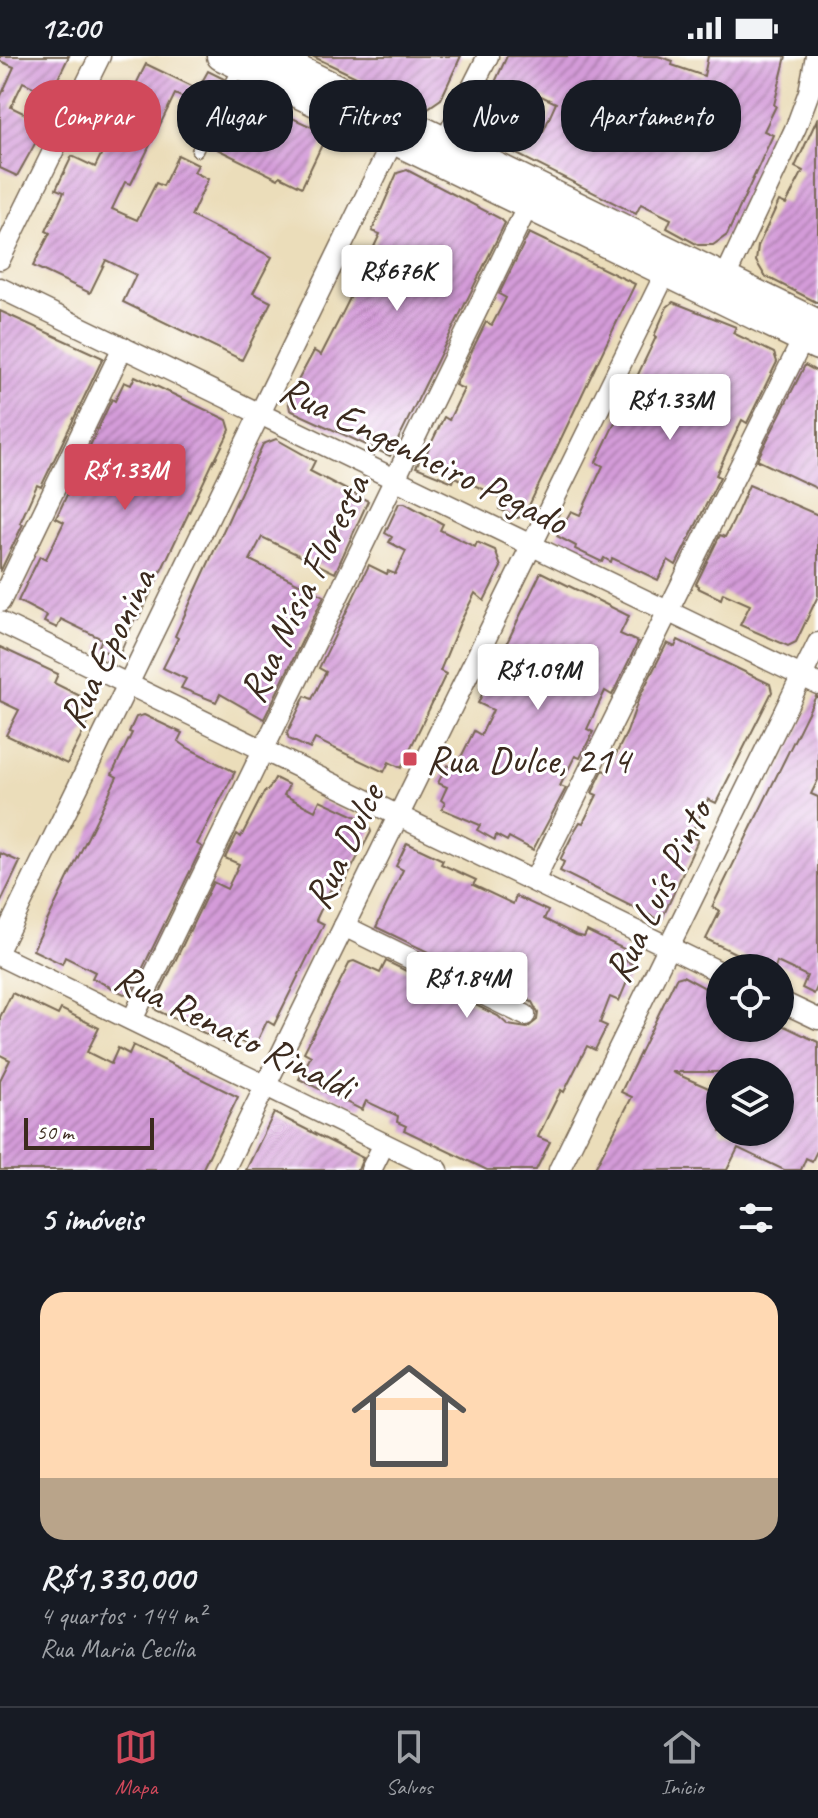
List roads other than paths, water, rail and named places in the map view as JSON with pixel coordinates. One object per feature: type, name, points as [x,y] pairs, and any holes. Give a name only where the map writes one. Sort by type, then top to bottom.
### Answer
[{"type":"main road","points":[[231,60],[272,62],[309,82]]},
{"type":"main road","points":[[427,144],[813,332]]},
{"type":"street","points":[[0,259],[100,56]]},
{"type":"street","points":[[440,151],[488,56]]},
{"type":"street","points":[[720,286],[796,127],[809,92],[816,56]]},
{"type":"street","name":"Rua Eponina","points":[[0,947],[387,152]]},
{"type":"street","name":"Rua Nísia Floresta","points":[[132,1020],[533,196]]},
{"type":"street","name":"Rua Dulce","points":[[224,1170],[671,262]]},
{"type":"street","name":"Rua Engenheiro Pegado","points":[[0,288],[810,680]]},
{"type":"street","points":[[534,881],[667,611],[813,332]]},
{"type":"street","points":[[0,602],[123,347]]},
{"type":"street","points":[[0,622],[706,965]]},
{"type":"street","name":"Rua Luís Pinto","points":[[559,1170],[670,948],[810,680],[818,643]]},
{"type":"street","points":[[344,926],[525,1015]]},
{"type":"street","name":"Rua Renato Rinaldi","points":[[0,956],[438,1170]]},
{"type":"street","points":[[794,1008],[818,1019]]},
{"type":"street","points":[[371,1170],[384,1144]]},
{"type":"lane","points":[[224,80],[231,60]]},
{"type":"place","name":"Rua Dulce, 214","points":[[410,759]]}]
